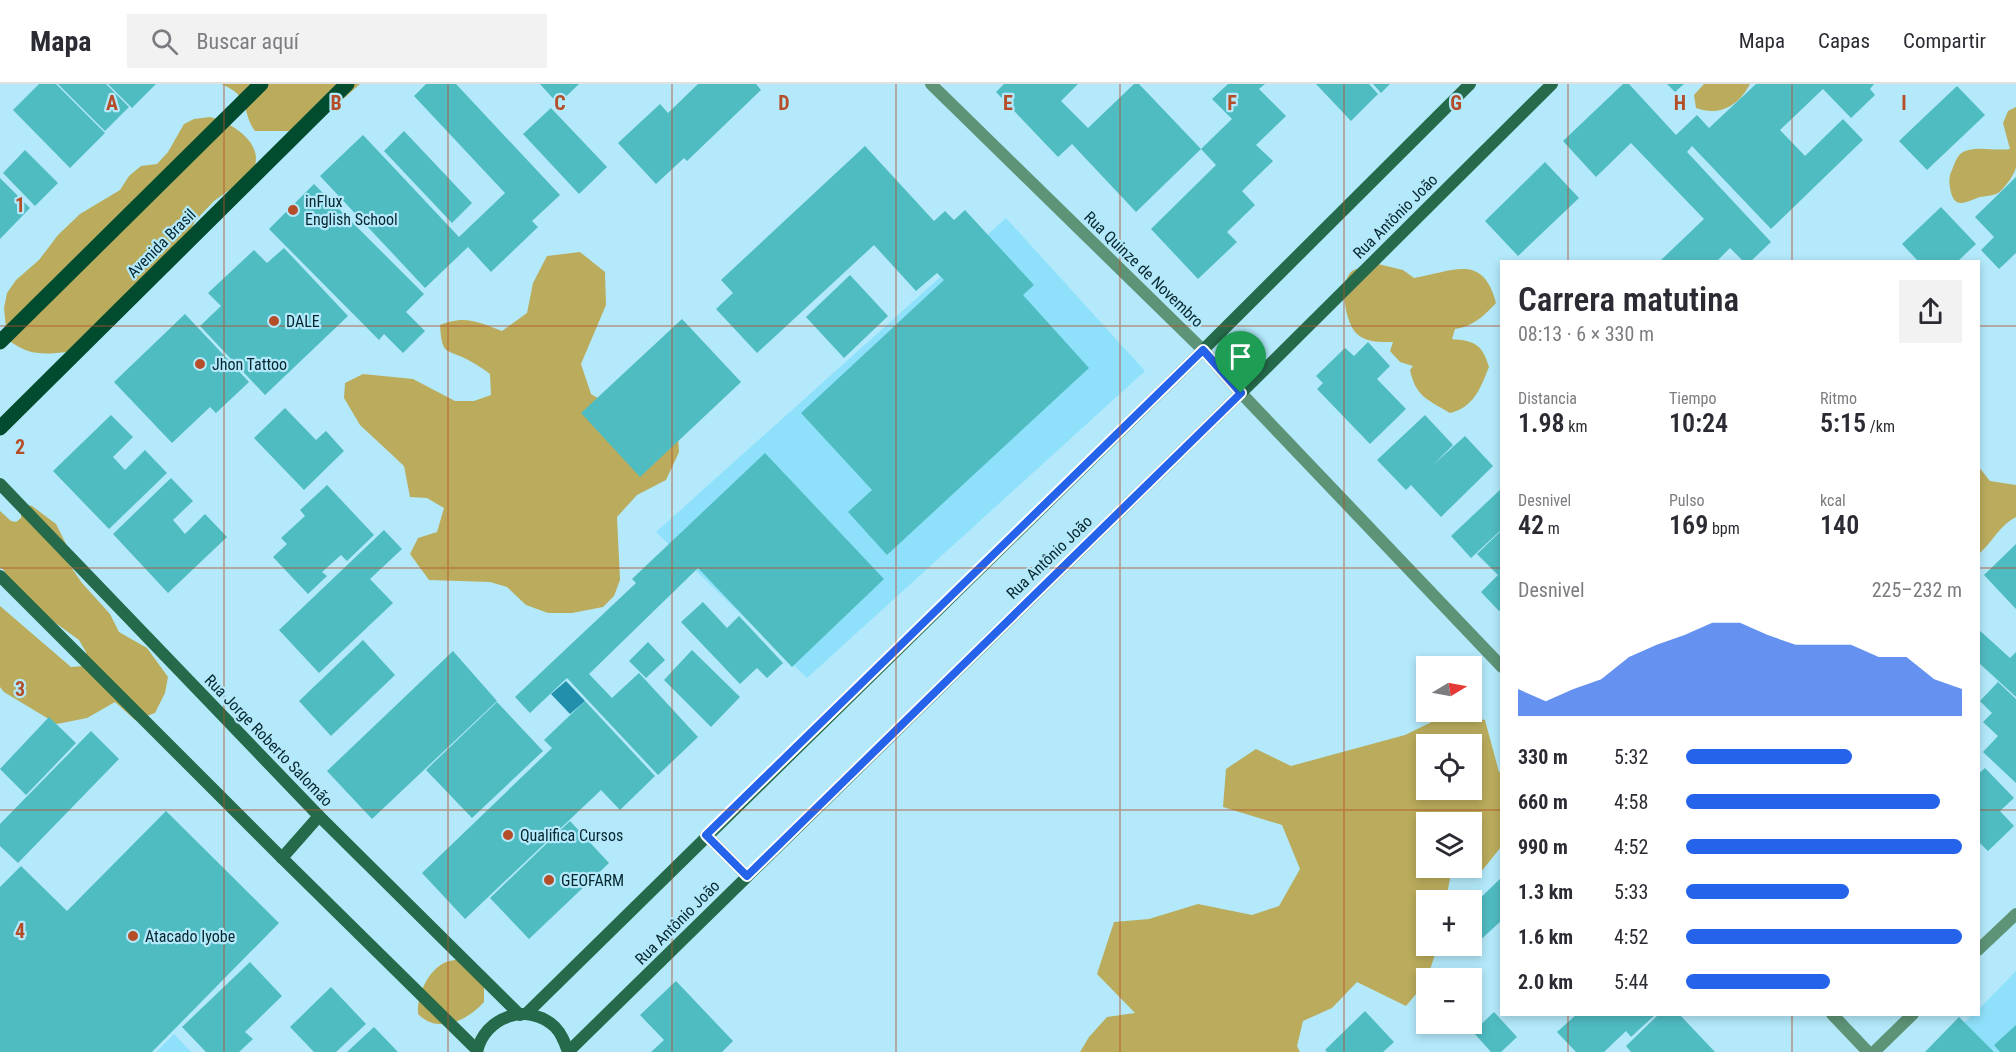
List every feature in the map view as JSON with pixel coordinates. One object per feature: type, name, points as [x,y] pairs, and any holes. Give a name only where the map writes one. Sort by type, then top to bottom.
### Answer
[{"type":"main road","points":[[0,342],[261,84]]},
{"type":"main road","name":"Avenida Brasil","points":[[0,428],[346,84]]},
{"type":"main road","points":[[523,1014],[1203,350],[1470,84]]},
{"type":"main road","name":"Rua Antônio João","points":[[568,1052],[1241,393],[1552,84]]},
{"type":"main road","name":"Rua Jorge Roberto Salomão","points":[[0,484],[319,816],[523,1014]]},
{"type":"main road","points":[[0,576],[477,1051],[486,1032],[497,1021],[511,1015],[523,1014],[541,1018],[554,1026],[563,1038],[568,1052]]},
{"type":"main road","points":[[282,858],[319,816]]},
{"type":"main road","points":[[706,835],[747,876]]},
{"type":"street","name":"Rua Quinze de Novembro","points":[[931,84],[1203,350],[1241,393],[1500,665]]},
{"type":"street","points":[[1980,948],[2016,914]]},
{"type":"street","points":[[1834,1016],[1868,1052]]},
{"type":"street","points":[[1874,1052],[1911,1016]]},
{"type":"shaded area","points":[[222,84],[360,84],[333,108],[290,131],[255,131],[239,96]]},
{"type":"shaded area","points":[[1704,84],[1750,84],[1734,103],[1721,110],[1713,111],[1696,108],[1694,95]]},
{"type":"shaded area","points":[[2016,107],[2016,167],[2011,177],[1996,194],[1957,202],[1952,195],[1949,181],[1958,156],[1970,150],[2010,149],[2003,123],[2008,111]]},
{"type":"shaded area","points":[[210,117],[232,126],[245,136],[254,149],[256,157],[254,172],[214,201],[195,221],[181,250],[67,352],[35,353],[7,339],[4,308],[7,293],[16,280],[39,260],[58,235],[80,214],[120,190],[129,176],[141,166],[157,164],[168,152],[184,124],[194,119]]},
{"type":"shaded area","points":[[1006,218],[1145,371],[807,678],[656,532]]},
{"type":"shaded area","points":[[580,252],[605,272],[606,305],[581,364],[591,394],[618,410],[677,420],[679,452],[666,480],[637,495],[617,517],[620,580],[614,596],[603,607],[572,613],[548,613],[526,605],[507,587],[490,582],[429,580],[410,554],[418,538],[437,532],[444,508],[427,498],[410,497],[404,466],[360,425],[344,398],[345,383],[363,374],[413,379],[455,401],[474,401],[491,395],[490,374],[447,350],[442,343],[440,325],[464,320],[502,331],[527,313],[533,283],[547,256]]},
{"type":"shaded area","points":[[1378,264],[1403,270],[1414,278],[1453,270],[1474,271],[1483,277],[1490,287],[1496,303],[1477,320],[1455,329],[1452,339],[1476,345],[1484,353],[1489,367],[1479,390],[1471,402],[1465,406],[1450,413],[1429,400],[1419,392],[1412,379],[1410,370],[1413,366],[1400,362],[1390,351],[1393,342],[1365,339],[1353,329],[1345,303],[1347,278],[1357,269]]},
{"type":"shaded area","points":[[1980,468],[1990,481],[2016,485],[2016,517],[2001,529],[1980,553]]},
{"type":"shaded area","points":[[27,505],[32,506],[56,524],[68,548],[69,564],[82,583],[110,614],[119,632],[147,648],[168,677],[165,693],[155,713],[135,720],[115,702],[87,718],[57,724],[4,692],[0,687],[0,606],[71,667],[83,666],[86,652],[79,640],[17,595],[3,569],[0,568],[0,511],[11,521],[16,522],[21,518],[21,511]]},
{"type":"shaded area","points":[[566,681],[585,701],[570,714],[551,694]]},
{"type":"shaded area","points":[[1482,719],[1485,720],[1500,772],[1500,848],[1482,871],[1482,812],[1416,812],[1416,878],[1450,878],[1448,890],[1416,890],[1416,956],[1434,956],[1431,968],[1416,968],[1416,994],[1406,1006],[1357,982],[1332,1008],[1303,1021],[1297,1046],[1300,1052],[1080,1052],[1089,1037],[1107,1017],[1135,1013],[1097,974],[1114,922],[1149,919],[1198,904],[1252,915],[1279,906],[1300,869],[1282,825],[1223,807],[1226,769],[1256,749],[1291,766],[1405,735],[1432,722],[1482,722]]},
{"type":"shaded area","points":[[461,959],[484,982],[484,1002],[470,1014],[453,1023],[435,1024],[426,1020],[418,1014],[418,1007],[427,980],[442,964]]},
{"type":"shaded area","points":[[2016,971],[2016,1052],[1935,1052],[1971,1016],[1980,1016],[1980,1008]]},
{"type":"shaded area","points":[[174,1034],[191,1052],[156,1052]]},
{"type":"building","points":[[39,84],[56,84],[105,133],[70,168],[13,110]]},
{"type":"building","points":[[58,84],[106,84],[129,107],[105,131]]},
{"type":"building","points":[[108,84],[156,84],[132,108]]},
{"type":"building","points":[[426,84],[456,84],[560,195],[532,221],[538,227],[491,272],[468,247],[425,288],[320,176],[363,135],[459,237],[505,193],[414,96]]},
{"type":"building","points":[[540,84],[579,84],[558,104]]},
{"type":"building","points":[[698,84],[756,84],[761,90],[687,161],[684,158],[656,184],[618,143],[660,104],[668,113]]},
{"type":"building","points":[[1004,84],[1078,84],[1061,101],[1088,128],[1134,84],[1139,84],[1201,149],[1136,212],[1072,144],[1058,157],[996,92]]},
{"type":"building","points":[[1228,84],[1265,84],[1259,89],[1286,116],[1256,145],[1273,161],[1242,191],[1255,205],[1227,232],[1237,242],[1198,279],[1151,229],[1216,165],[1201,149],[1232,119],[1212,99]]},
{"type":"building","points":[[1316,84],[1369,84],[1378,94],[1351,121]]},
{"type":"building","points":[[1373,84],[1390,84],[1381,93]]},
{"type":"building","points":[[1623,84],[1629,84],[1676,135],[1697,115],[1709,128],[1756,84],[1874,84],[1870,89],[1875,95],[1851,118],[1823,89],[1780,130],[1805,156],[1843,119],[1863,140],[1771,229],[1692,146],[1687,152],[1771,242],[1752,260],[1742,260],[1730,248],[1718,260],[1661,260],[1704,219],[1631,143],[1596,177],[1563,141]]},
{"type":"building","points":[[1667,84],[1684,84],[1675,92]]},
{"type":"building","points":[[1957,86],[1985,115],[1927,170],[1899,141]]},
{"type":"building","points":[[551,108],[607,167],[579,194],[523,134]]},
{"type":"building","points":[[404,131],[472,203],[452,223],[384,151]]},
{"type":"building","points":[[865,146],[934,221],[945,211],[954,220],[965,210],[1034,285],[1023,295],[1089,368],[887,555],[848,512],[872,490],[801,413],[944,280],[937,273],[916,291],[874,245],[757,353],[716,309],[733,293],[721,280]]},
{"type":"building","points":[[25,150],[58,183],[35,206],[3,173]]},
{"type":"building","points":[[1545,162],[1579,198],[1518,256],[1485,221]]},
{"type":"building","points":[[2016,177],[2016,253],[1999,269],[1981,250],[1994,237],[1975,217]]},
{"type":"building","points":[[0,178],[30,208],[0,239]]},
{"type":"building","points":[[314,184],[424,294],[406,312],[425,331],[403,353],[384,334],[379,340],[269,229]]},
{"type":"building","points":[[1941,207],[1976,244],[1959,260],[1917,260],[1902,244]]},
{"type":"building","name":"DALE","points":[[284,248],[348,316],[265,395],[200,326],[221,306],[208,293],[254,250],[267,263]]},
{"type":"building","points":[[850,275],[888,316],[844,358],[806,317]]},
{"type":"building","points":[[185,314],[249,382],[216,413],[210,407],[172,443],[114,382]]},
{"type":"building","points":[[682,319],[741,382],[640,477],[581,413]]},
{"type":"building","points":[[1368,342],[1390,366],[1377,379],[1406,409],[1370,444],[1317,389],[1323,383],[1316,376],[1345,348],[1354,356]]},
{"type":"building","points":[[285,408],[316,440],[326,431],[344,451],[304,490],[254,438]]},
{"type":"building","points":[[111,415],[133,437],[113,457],[125,470],[145,450],[167,473],[109,529],[53,471]]},
{"type":"building","points":[[1425,415],[1453,445],[1433,465],[1465,436],[1493,466],[1441,517],[1411,485],[1406,490],[1377,460]]},
{"type":"building","points":[[765,453],[884,579],[792,667],[698,568],[589,674],[612,698],[639,673],[698,737],[658,775],[567,678],[530,713],[515,697],[636,583],[632,579]]},
{"type":"building","points":[[171,478],[193,501],[173,520],[185,534],[205,514],[227,537],[168,593],[113,534]]},
{"type":"building","points":[[327,485],[374,535],[347,561],[341,555],[322,572],[327,576],[308,594],[273,557],[287,544],[281,538],[305,516],[300,510]]},
{"type":"building","points":[[1500,490],[1500,531],[1471,558],[1451,536]]},
{"type":"building","points":[[384,530],[402,549],[370,579],[393,603],[319,673],[279,630]]},
{"type":"building","points":[[1500,532],[1499,611],[1481,592],[1498,575],[1477,554]]},
{"type":"building","points":[[2016,544],[2016,609],[1984,575]]},
{"type":"building","points":[[703,602],[727,628],[739,616],[783,663],[767,678],[757,668],[740,684],[681,622]]},
{"type":"building","points":[[1980,631],[2010,658],[2016,652],[2016,697],[1980,664]]},
{"type":"building","points":[[363,640],[395,675],[331,736],[299,701]]},
{"type":"building","points":[[648,642],[665,660],[646,678],[629,661]]},
{"type":"building","points":[[692,650],[740,697],[711,727],[664,680]]},
{"type":"building","points":[[453,651],[497,701],[372,819],[327,771]]},
{"type":"building","points":[[1998,682],[2016,699],[2016,783],[1983,752],[1998,736],[1983,722],[1992,713],[1980,701]]},
{"type":"building","name":"Qualifica Cursos","points":[[585,701],[655,776],[620,810],[601,790],[465,919],[422,873],[552,748],[544,740]]},
{"type":"building","points":[[497,702],[543,751],[472,818],[426,770]]},
{"type":"building","points":[[49,717],[76,743],[26,795],[0,769]]},
{"type":"building","points":[[91,731],[119,759],[18,863],[0,846],[0,824]]},
{"type":"building","points":[[1985,768],[2014,798],[2000,811],[2014,826],[1988,851],[1980,843],[1980,772]]},
{"type":"building","name":"Atacado Iyobe","points":[[166,811],[279,923],[152,1052],[0,1052],[0,887],[21,866],[67,911]]},
{"type":"building","name":"GEOFARM","points":[[570,821],[609,863],[529,939],[490,898]]},
{"type":"building","points":[[1500,879],[1500,922],[1482,939],[1482,896]]},
{"type":"building","points":[[250,962],[282,996],[245,1032],[253,1039],[239,1052],[206,1052],[182,1027]]},
{"type":"building","points":[[676,981],[733,1041],[722,1052],[651,1052],[664,1040],[640,1015]]},
{"type":"building","points":[[331,987],[366,1024],[336,1052],[314,1052],[290,1027]]},
{"type":"building","points":[[1365,1011],[1394,1042],[1383,1052],[1327,1052],[1325,1050]]},
{"type":"building","points":[[1494,1012],[1517,1037],[1501,1052],[1491,1052],[1475,1034],[1482,1034],[1482,1023]]},
{"type":"building","points":[[1575,1016],[1654,1016],[1631,1037],[1626,1031],[1604,1052],[1576,1052],[1557,1032]]},
{"type":"building","points":[[1657,1016],[1681,1016],[1715,1052],[1631,1052],[1626,1046]]},
{"type":"building","points":[[1959,1017],[1994,1052],[1925,1052]]},
{"type":"building","points":[[2016,1025],[2016,1052],[2000,1052],[1994,1045]]},
{"type":"building","points":[[374,1027],[398,1052],[347,1052]]},
{"type":"place","name":"inFlux English School","points":[[293,210]]},
{"type":"place","name":"DALE","points":[[274,321]]},
{"type":"place","name":"Jhon Tattoo","points":[[200,364]]},
{"type":"place","name":"Qualifica Cursos","points":[[508,835]]},
{"type":"place","name":"GEOFARM","points":[[549,880]]},
{"type":"place","name":"Atacado Iyobe","points":[[133,936]]},
{"type":"route","points":[[1203,350],[1241,393],[747,876],[706,835],[1203,350]]}]
